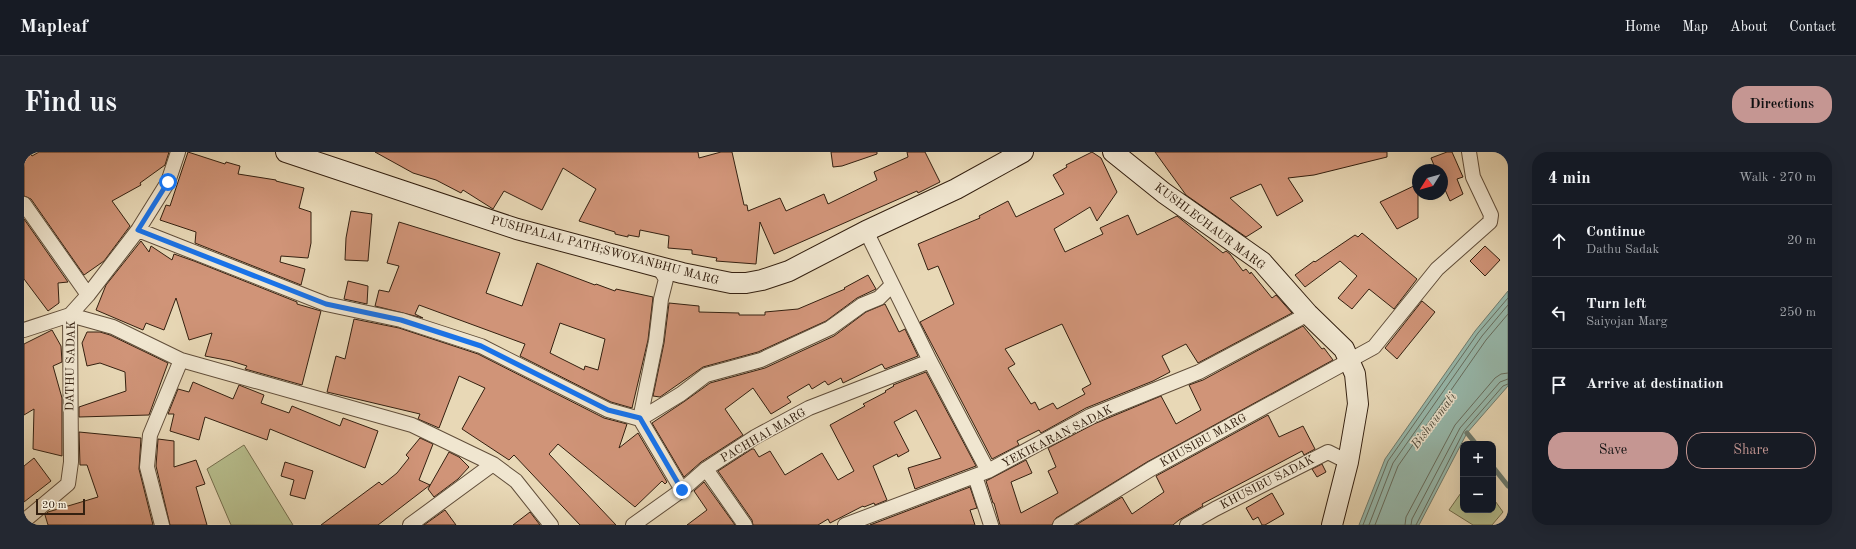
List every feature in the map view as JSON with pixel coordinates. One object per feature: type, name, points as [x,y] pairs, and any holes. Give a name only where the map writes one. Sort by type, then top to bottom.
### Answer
[{"type":"main road","name":"PUSHPALAL PATH;SWOYANBHU MARG","points":[[286,152],[517,229],[712,280],[730,283],[746,283],[789,271],[866,231],[956,189],[1023,152]]},
{"type":"main road","name":"KUSHLECHAUR MARG","points":[[1113,152],[1164,193],[1262,262],[1308,314],[1344,349],[1355,374],[1358,404],[1348,462],[1332,525]]},
{"type":"street","name":"DATHU SADAK","points":[[24,521],[68,484],[71,462],[70,315],[88,295],[138,230],[168,182],[178,152]]},
{"type":"street","name":"KHUSIBU MARG","points":[[1060,525],[1151,469],[1349,359],[1374,347],[1437,269],[1490,222],[1491,215],[1473,177],[1469,152]]},
{"type":"street","points":[[24,204],[88,295]]},
{"type":"street","points":[[138,230],[326,304],[401,320],[481,346],[608,410],[640,418],[681,394],[706,376],[761,360],[830,328],[862,305],[879,298],[892,284]]},
{"type":"street","points":[[866,231],[930,361],[981,474],[991,525]]},
{"type":"street","points":[[657,266],[666,279],[661,299],[656,341],[640,418],[682,490]]},
{"type":"street","name":"YEKIKARAN SADAK","points":[[845,525],[981,474],[1090,416],[1199,372],[1308,314]]},
{"type":"street","points":[[24,330],[70,315],[113,327],[181,360],[412,425],[493,464],[516,482],[551,525]]},
{"type":"street","points":[[162,525],[147,467],[150,435],[181,360]]},
{"type":"street","name":"PACHHAI MARG","points":[[633,525],[682,490],[706,469],[755,437],[809,408],[930,361]]},
{"type":"street","name":"KHUSIBU SADAK","points":[[1187,525],[1215,509],[1328,452],[1348,462]]},
{"type":"street","points":[[410,525],[493,464]]},
{"type":"street","points":[[706,469],[745,525]]},
{"type":"green space","points":[[244,445],[293,525],[231,525],[207,469]]},
{"type":"green space","points":[[1460,494],[1460,513],[1496,513],[1496,502],[1503,512],[1492,525],[1473,525],[1449,510]]},
{"type":"water","name":"Bishnumati","points":[[1508,291],[1508,386],[1467,433],[1463,441],[1460,441],[1460,446],[1419,525],[1359,525],[1385,459],[1475,331]]},
{"type":"building","points":[[24,152],[29,152],[32,156],[39,152],[169,152],[165,165],[140,183],[141,185],[112,201],[130,226],[104,261],[84,275],[31,199],[24,196]]},
{"type":"building","points":[[188,152],[225,164],[226,162],[240,166],[238,174],[276,180],[304,188],[299,208],[311,212],[311,243],[308,258],[281,256],[280,262],[305,269],[301,285],[195,243],[196,232],[160,220],[166,205],[170,206]]},
{"type":"building","points":[[375,152],[698,152],[699,158],[721,152],[732,152],[744,205],[747,205],[748,211],[780,198],[786,211],[824,194],[828,204],[877,180],[874,172],[908,157],[907,152],[925,152],[940,182],[918,193],[917,191],[774,254],[760,222],[756,264],[716,261],[717,258],[692,254],[692,250],[668,248],[669,236],[640,230],[639,237],[628,235],[628,237],[579,221],[596,189],[563,168],[542,210],[504,191],[493,209],[463,190],[461,193],[436,180],[413,173]]},
{"type":"building","points":[[831,152],[877,152],[877,154],[842,166],[833,167]]},
{"type":"building","points":[[1092,152],[1101,158],[1117,192],[1097,221],[1090,207],[1054,229],[1065,252],[1103,234],[1100,228],[1128,215],[1137,235],[1177,216],[1223,253],[1226,251],[1230,254],[1243,271],[1246,269],[1250,274],[1251,272],[1272,298],[1276,295],[1292,313],[1198,363],[1186,344],[1162,356],[1170,372],[1153,381],[1086,408],[1041,433],[1039,430],[1017,441],[1019,445],[992,459],[920,322],[954,304],[938,266],[928,270],[918,244],[980,218],[979,216],[1008,201],[1016,217],[1064,194],[1053,175],[1067,167],[1066,165]],"holes":[[[1062,324],[1091,384],[1082,389],[1085,394],[1057,409],[1053,403],[1039,410],[1035,402],[1031,404],[1008,368],[1015,364],[1005,349]]]},
{"type":"building","points":[[1155,152],[1387,152],[1387,157],[1314,175],[1288,178],[1303,201],[1277,216],[1261,184],[1230,198],[1262,227],[1246,237],[1186,195]]},
{"type":"building","points":[[1447,152],[1452,152],[1463,177],[1457,179],[1463,194],[1450,201],[1448,196],[1448,164],[1434,164],[1431,158]]},
{"type":"building","points":[[1412,187],[1412,200],[1418,200],[1418,218],[1397,229],[1380,202]]},
{"type":"building","points":[[351,211],[372,214],[368,261],[345,260],[346,238]]},
{"type":"building","points":[[24,219],[68,282],[58,283],[59,303],[48,311],[24,279]]},
{"type":"building","points":[[399,222],[500,253],[486,293],[522,306],[537,263],[615,291],[616,289],[653,297],[648,340],[632,408],[611,402],[520,356],[525,344],[419,305],[415,314],[423,318],[375,306],[379,290],[389,292],[399,266],[387,263]],"holes":[[[560,323],[605,339],[598,370],[585,366],[584,370],[550,353]]]},
{"type":"building","points":[[1362,233],[1417,279],[1394,309],[1369,289],[1352,309],[1338,298],[1357,276],[1340,261],[1305,287],[1295,275],[1355,235],[1358,237]]},
{"type":"building","points":[[141,241],[149,252],[151,246],[172,260],[174,254],[297,302],[297,304],[321,311],[302,385],[245,369],[247,366],[231,361],[205,356],[212,333],[189,340],[176,298],[164,330],[146,323],[143,330],[96,310],[106,285]]},
{"type":"building","points":[[1485,246],[1500,260],[1485,276],[1470,261]]},
{"type":"building","points":[[868,275],[876,289],[857,298],[826,321],[758,352],[703,367],[660,397],[653,396],[664,343],[669,303],[699,306],[699,312],[765,315],[765,312],[798,309],[845,289],[844,288]]},
{"type":"building","points":[[348,281],[368,286],[367,304],[344,299]]},
{"type":"building","points":[[1422,301],[1435,312],[1397,359],[1385,348]]},
{"type":"building","points":[[885,304],[899,332],[905,329],[918,356],[885,369],[882,364],[843,383],[841,378],[828,385],[825,381],[812,389],[809,384],[787,397],[791,402],[771,414],[753,388],[725,409],[743,435],[701,462],[684,477],[652,423],[710,383],[765,368],[834,336],[866,312]]},
{"type":"building","points":[[354,319],[399,328],[478,354],[604,418],[627,424],[619,448],[638,433],[667,482],[665,484],[662,481],[635,507],[558,444],[549,454],[616,525],[580,525],[514,455],[509,460],[462,429],[485,388],[459,376],[439,428],[418,419],[420,414],[327,392],[336,356],[345,359]]},
{"type":"building","points":[[1303,326],[1333,360],[1147,462],[1056,518],[1052,525],[1000,525],[986,481],[1026,460],[1032,473],[1011,482],[1021,513],[1058,493],[1048,471],[1056,467],[1048,448],[1094,424],[1161,396],[1176,424],[1201,410],[1189,385],[1203,380]]},
{"type":"building","points":[[52,330],[61,346],[62,362],[53,366],[62,398],[62,456],[33,449],[34,409],[24,415],[24,344]]},
{"type":"building","points":[[87,332],[100,332],[110,335],[168,363],[149,415],[79,417],[79,407],[126,391],[125,372],[100,363],[87,366],[82,343]]},
{"type":"building","points":[[926,372],[976,466],[915,489],[908,468],[941,458],[916,410],[894,422],[909,451],[898,457],[897,454],[873,466],[887,500],[875,505],[874,503],[864,507],[863,506],[830,523],[828,519],[818,525],[753,525],[752,520],[718,471],[752,449],[754,449],[759,457],[770,451],[785,475],[822,453],[838,480],[854,471],[830,425],[865,406],[863,404],[886,392],[885,391],[894,386],[893,385]]},
{"type":"building","points":[[193,382],[233,399],[239,385],[264,395],[261,403],[289,413],[292,406],[340,426],[343,418],[378,431],[365,468],[270,429],[267,440],[205,417],[199,440],[170,431],[174,414],[168,414],[178,389],[189,392]]},
{"type":"building","points":[[1268,415],[1279,437],[1303,426],[1315,449],[1304,455],[1302,451],[1202,504],[1203,506],[1173,525],[1076,525],[1122,497],[1132,514],[1164,492],[1156,476]]},
{"type":"building","points":[[79,432],[141,438],[139,469],[153,525],[48,525],[45,515],[48,512],[98,497],[87,465],[80,465]]},
{"type":"building","points":[[420,438],[433,444],[419,480],[430,485],[378,525],[321,525],[379,482],[382,485],[397,473],[409,458],[406,455]]},
{"type":"building","points":[[158,439],[174,441],[174,467],[196,460],[205,484],[196,487],[207,525],[170,525],[156,466]]},
{"type":"building","points":[[449,452],[459,457],[469,467],[458,479],[434,497],[428,489]]},
{"type":"building","points":[[34,458],[51,481],[24,502],[24,466]]},
{"type":"building","points":[[285,462],[313,471],[305,499],[290,495],[294,480],[281,476]]},
{"type":"building","points":[[1322,464],[1326,472],[1317,477],[1312,469]]},
{"type":"building","points":[[704,482],[735,525],[687,525],[707,510],[694,491]]},
{"type":"building","points":[[970,487],[977,508],[970,510],[975,525],[870,525]]},
{"type":"building","points":[[1272,493],[1284,514],[1265,525],[1262,525],[1258,517],[1253,520],[1246,508]]},
{"type":"building","points":[[445,510],[456,525],[424,525]]},
{"type":"building","points":[[530,512],[540,525],[513,525]]},
{"type":"waterway","points":[[1467,433],[1474,441]]},
{"type":"waterway","points":[[1496,471],[1508,486]]},
{"type":"route","points":[[168,182],[138,230],[326,304],[401,320],[481,346],[608,410],[640,418],[682,490]]}]
